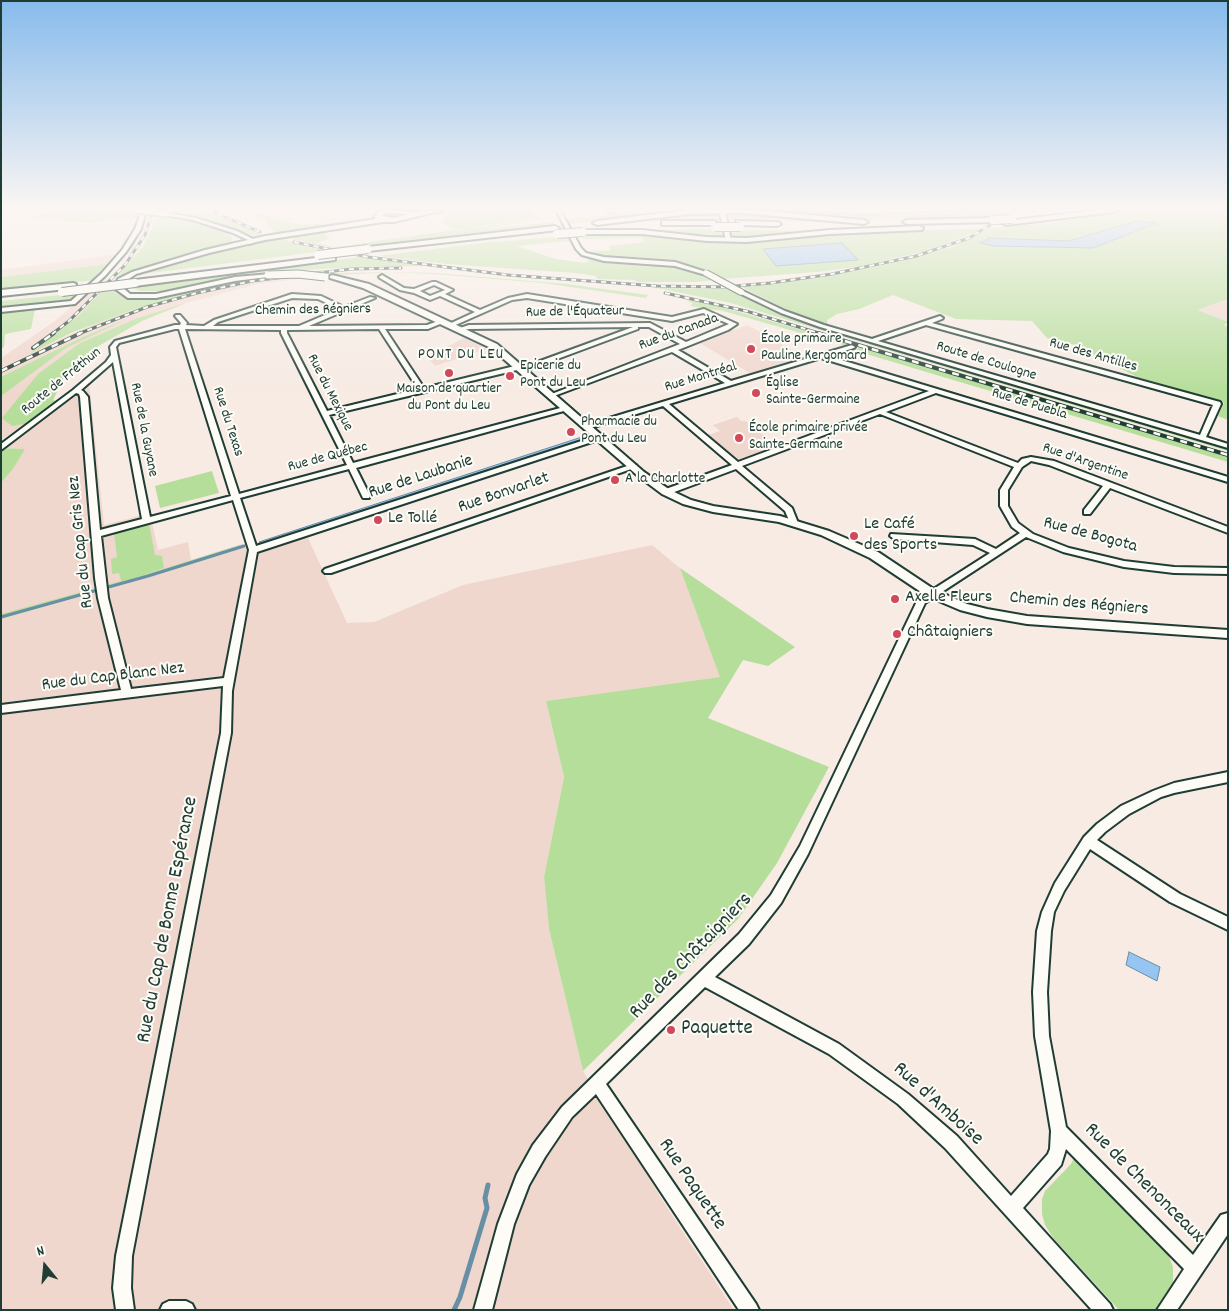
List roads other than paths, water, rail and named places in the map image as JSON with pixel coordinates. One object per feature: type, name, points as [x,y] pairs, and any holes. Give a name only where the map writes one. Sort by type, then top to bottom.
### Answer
[{"type":"highway","points":[[1,298],[62,292],[205,271]]},
{"type":"highway","points":[[1,293],[216,271]]},
{"type":"main road","points":[[139,271],[122,279],[118,284],[118,288],[128,296],[150,297],[235,279],[268,275],[298,274],[329,277]]},
{"type":"main road","points":[[145,271],[127,280],[124,288],[136,294],[157,294],[243,277],[295,273],[329,277]]},
{"type":"main road","name":"Chemin des Régniers","points":[[329,277],[383,294],[494,346],[633,467],[666,492],[687,502],[713,509],[794,523],[834,536],[858,546],[931,593],[973,610],[1016,619],[1228,634]]},
{"type":"street","points":[[1,310],[73,303],[106,271]]},
{"type":"street","name":"Route de Coulogne","points":[[699,271],[792,316],[1228,446]]},
{"type":"street","points":[[382,277],[399,288],[415,291],[430,298],[450,290],[434,283],[415,291]]},
{"type":"street","points":[[440,294],[480,312]]},
{"type":"street","points":[[205,328],[224,318],[292,296],[316,297],[343,309]]},
{"type":"street","name":"Rue du Canada","points":[[447,323],[513,298],[530,296],[672,319],[704,311],[734,324],[729,328],[552,395]]},
{"type":"street","points":[[300,328],[305,324],[372,298]]},
{"type":"street","name":"Rue du Texas","points":[[178,316],[183,322],[252,544]]},
{"type":"street","points":[[871,341],[940,318]]},
{"type":"street","name":"Chemin des Régniers","points":[[113,345],[128,338],[172,327],[428,327],[447,323]]},
{"type":"street","name":"Rue des Antilles","points":[[926,323],[1217,404],[1202,439]]},
{"type":"street","points":[[324,414],[422,390],[521,369],[631,330],[639,325]]},
{"type":"street","name":"Rue de l'Équateur","points":[[460,329],[472,327],[650,325],[685,344]]},
{"type":"street","points":[[382,327],[382,331],[422,390]]},
{"type":"street","name":"Rue du Mexique","points":[[284,328],[284,333],[366,496]]},
{"type":"street","name":"Rue de la Guyane","points":[[113,345],[146,520]]},
{"type":"street","name":"Rue Montréal","points":[[587,426],[852,347]]},
{"type":"street","points":[[672,349],[730,383]]},
{"type":"street","name":"Route de Fréthun","points":[[1,448],[75,391],[115,355]]},
{"type":"street","name":"Rue de Puebla","points":[[821,356],[1228,480]]},
{"type":"street","name":"Rue du Cap Gris Nez","points":[[75,391],[81,392],[84,396],[100,578],[103,598],[127,693]]},
{"type":"street","points":[[666,492],[936,391]]},
{"type":"street","points":[[664,403],[789,510],[794,523]]},
{"type":"street","name":"Rue de Québec","points":[[96,534],[567,408]]},
{"type":"street","name":"Rue d'Argentine","points":[[880,412],[1019,466],[1028,460],[1040,460],[1228,530]]},
{"type":"street","name":"Rue de Laubanie","points":[[252,544],[600,438]]},
{"type":"street","name":"Rue de Bogota","points":[[1019,466],[1004,490],[1003,502],[1009,518],[1025,534],[1066,550],[1124,564],[1174,570],[1228,571]]},
{"type":"street","name":"Rue Bonvarlet","points":[[328,571],[633,467]]},
{"type":"street","points":[[1087,512],[1108,485]]},
{"type":"street","name":"Rue des Châtaigniers","points":[[483,1310],[506,1224],[523,1180],[539,1151],[555,1126],[751,932],[784,886],[838,780],[920,603],[931,593],[1025,534]]},
{"type":"street","points":[[894,536],[975,542],[995,552]]},
{"type":"street","name":"Rue du Cap de Bonne Espérance","points":[[125,1310],[122,1288],[124,1256],[226,733],[226,699],[252,544]]},
{"type":"street","name":"Rue du Cap Blanc Nez","points":[[1,709],[229,681]]},
{"type":"street","name":"Rue de Chenonceaux","points":[[1012,1208],[1055,1159],[1059,1132],[1042,1036],[1040,1004],[1041,953],[1046,921],[1059,886],[1072,861],[1088,841],[1112,819],[1157,794],[1189,784],[1228,777]]},
{"type":"street","points":[[1088,841],[1174,898],[1228,924]]},
{"type":"street","name":"Rue d'Amboise","points":[[704,980],[819,1040],[875,1077],[940,1132],[1104,1310]]},
{"type":"street","name":"Rue Paquette","points":[[597,1083],[750,1310]]},
{"type":"street","name":"Rue de Chenonceaux","points":[[1059,1132],[1195,1269]]},
{"type":"street","name":"Rue de Chenonceaux","points":[[1166,1310],[1227,1221]]},
{"type":"street","points":[[169,1310],[186,1310]]},
{"type":"water","points":[[588,435],[590,437],[261,543],[259,542]]},
{"type":"water","points":[[1129,952],[1160,967],[1157,981],[1126,965]]},
{"type":"waterway","points":[[1,617],[148,576],[244,546]]},
{"type":"waterway","points":[[454,1310],[460,1297],[487,1208],[485,1198],[488,1185]]},
{"type":"railway","points":[[52,334],[69,321],[119,271]]},
{"type":"railway","points":[[78,334],[147,307],[197,293],[252,281],[333,271]]},
{"type":"railway","points":[[478,271],[657,286],[724,287],[770,283],[845,271]]},
{"type":"railway","points":[[665,293],[746,311],[822,334]]},
{"type":"railway","points":[[33,348],[54,333]]},
{"type":"railway","points":[[1,371],[81,333]]},
{"type":"railway","points":[[818,333],[1228,455]]},
{"type":"place","name":"École primaire Pauline Kergomard","points":[[751,349]]},
{"type":"place","name":"Maison de quartier du Pont du Leu","points":[[449,373]]},
{"type":"place","name":"Epicerie du Pont du Leu","points":[[510,376]]},
{"type":"place","name":"Église Sainte-Germaine","points":[[756,393]]},
{"type":"place","name":"Pharmacie du Pont du Leu","points":[[571,432]]},
{"type":"place","name":"École primaire privée Sainte-Germaine","points":[[739,438]]},
{"type":"place","name":"A la Charlotte","points":[[615,480]]},
{"type":"place","name":"Le Tollé","points":[[378,520]]},
{"type":"place","name":"Le Café des Sports","points":[[854,536]]},
{"type":"place","name":"Axelle Fleurs","points":[[895,599]]},
{"type":"place","name":"Châtaigniers","points":[[897,634]]},
{"type":"place","name":"Paquette","points":[[671,1030]]},
{"type":"district","name":"PONT DU LEU","points":[[461,356]]}]
